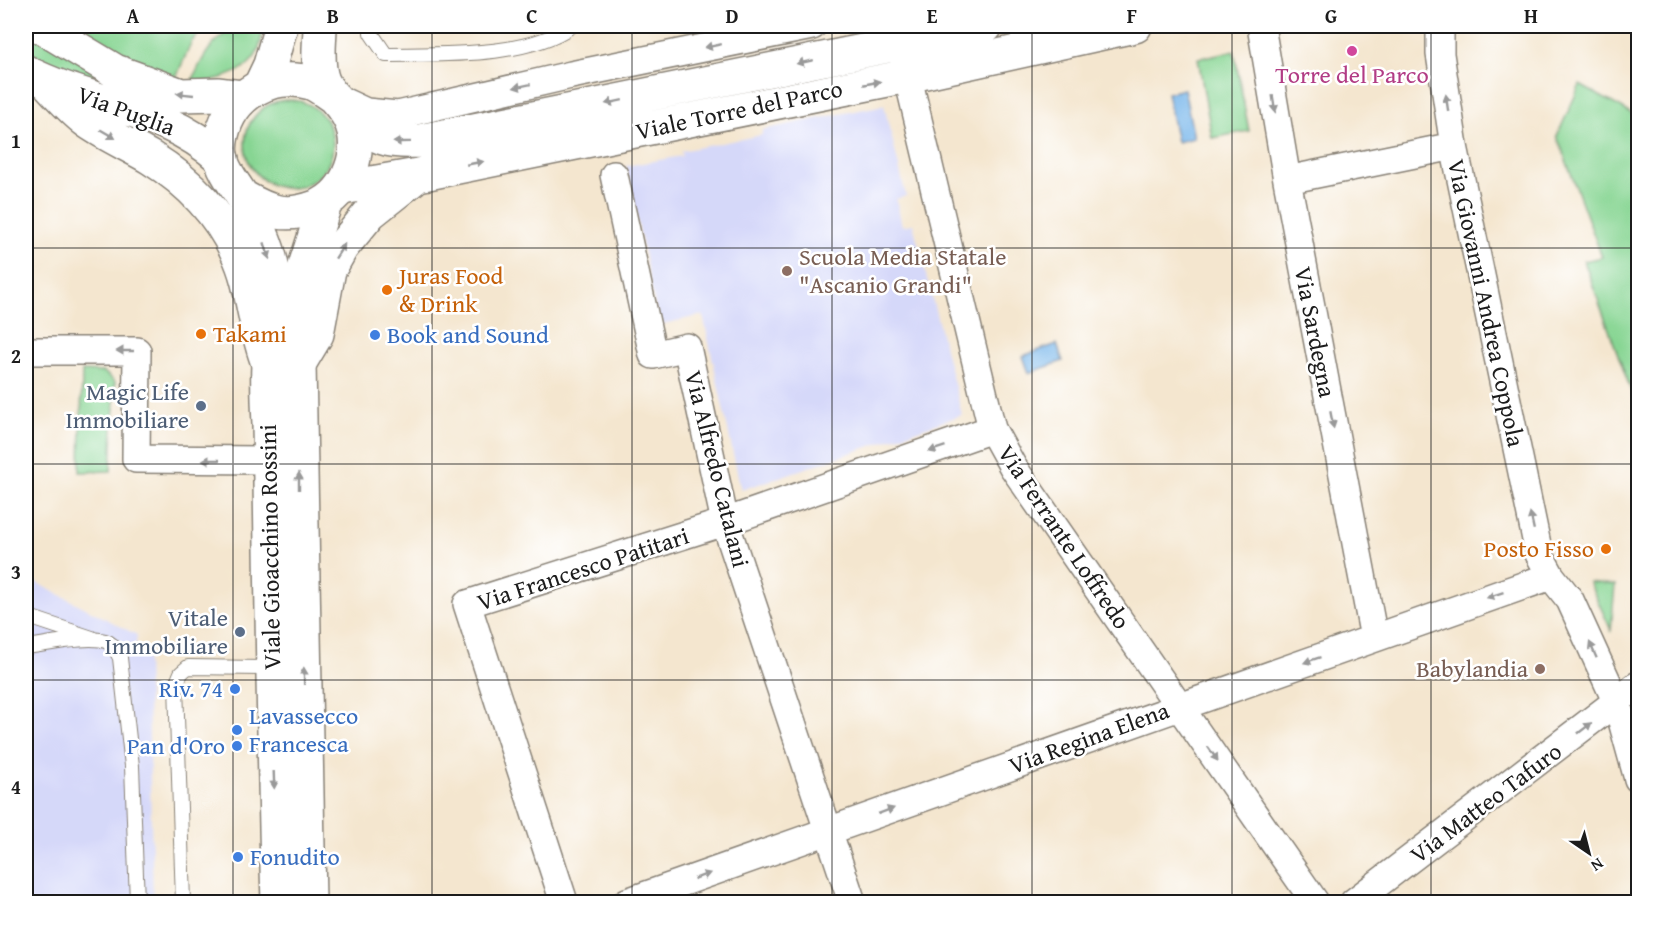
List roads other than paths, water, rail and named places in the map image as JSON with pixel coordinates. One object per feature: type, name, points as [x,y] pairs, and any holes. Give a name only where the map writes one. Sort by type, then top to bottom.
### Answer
[{"type":"main road","name":"Via Puglia","points":[[40,26],[115,70],[181,96],[252,91]]},
{"type":"main road","name":"Viale Gioacchino Rossini","points":[[281,26],[270,65],[252,91],[229,115],[222,136],[222,159],[229,180],[243,197],[262,238],[272,270],[274,313],[283,363],[309,903]]},
{"type":"main road","name":"Viale Gioacchino Rossini","points":[[278,903],[271,668],[269,460],[283,363],[305,266],[333,196],[353,166],[356,142],[342,108],[322,81],[319,54],[320,26]]},
{"type":"main road","name":"Viale Torre del Parco","points":[[342,108],[371,134],[394,143],[420,141],[986,26]]},
{"type":"main road","name":"Viale Torre del Parco","points":[[333,196],[418,175],[907,76],[1135,26]]},
{"type":"main road","name":"Via Puglia","points":[[37,78],[170,122],[205,144],[222,159]]},
{"type":"main road","points":[[37,78],[86,121],[154,160],[187,184],[208,206],[229,237],[247,276],[257,336],[283,363],[317,334],[329,270],[342,247],[370,213],[418,175]]},
{"type":"main road","points":[[252,91],[286,79],[312,84],[342,108]]},
{"type":"main road","name":"Viale Gioacchino Rossini","points":[[243,197],[268,211],[297,214],[333,196]]},
{"type":"street","points":[[342,108],[398,115],[572,75],[812,26]]},
{"type":"street","name":"Via Sardegna","points":[[1261,26],[1287,180],[1374,638]]},
{"type":"street","name":"Via Giovanni Andrea Coppola","points":[[1440,26],[1440,54],[1454,146],[1539,554],[1551,576],[1570,600],[1617,703],[1638,779]]},
{"type":"street","name":"Via Ferrante Loffredo","points":[[900,43],[992,429],[1013,467],[1315,903]]},
{"type":"street","points":[[1287,180],[1454,146]]},
{"type":"street","name":"Via Alfredo Catalani","points":[[614,175],[654,355],[687,347],[725,522],[826,832],[852,903]]},
{"type":"street","points":[[26,351],[137,351],[136,459],[269,460]]},
{"type":"street","name":"Via Francesco Patitari","points":[[564,903],[467,604],[725,522],[992,429]]},
{"type":"street","name":"Via Regina Elena","points":[[627,903],[1551,576]]},
{"type":"street","name":"Via Matteo Tafuro","points":[[1354,903],[1638,685]]},
{"type":"lane","points":[[371,26],[371,33],[386,55],[476,54],[555,37],[572,26]]},
{"type":"lane","points":[[26,616],[109,643],[120,658],[132,766],[137,903]]},
{"type":"lane","points":[[26,647],[96,639]]},
{"type":"lane","points":[[183,903],[176,685],[181,673],[188,667],[271,668]]},
{"type":"water","points":[[1184,89],[1194,138],[1177,142],[1167,93]]},
{"type":"water","points":[[1057,344],[1063,361],[1029,373],[1023,356]]},
{"type":"place","name":"Torre del Parco","points":[[1352,51]]},
{"type":"place","name":"Scuola Media Statale \"Ascanio Grandi\"","points":[[787,271]]},
{"type":"place","name":"Juras Food & Drink","points":[[387,290]]},
{"type":"place","name":"Takami","points":[[201,334]]},
{"type":"place","name":"Book and Sound","points":[[375,335]]},
{"type":"place","name":"Magic Life Immobiliare","points":[[201,406]]},
{"type":"place","name":"Posto Fisso","points":[[1606,549]]},
{"type":"place","name":"Vitale Immobiliare","points":[[240,632]]},
{"type":"place","name":"Babylandia","points":[[1540,669]]},
{"type":"place","name":"Riv. 74","points":[[235,689]]},
{"type":"place","name":"Lavassecco Francesca","points":[[237,730]]},
{"type":"place","name":"Pan d'Oro","points":[[237,746]]},
{"type":"place","name":"Fonudito","points":[[238,857]]}]
